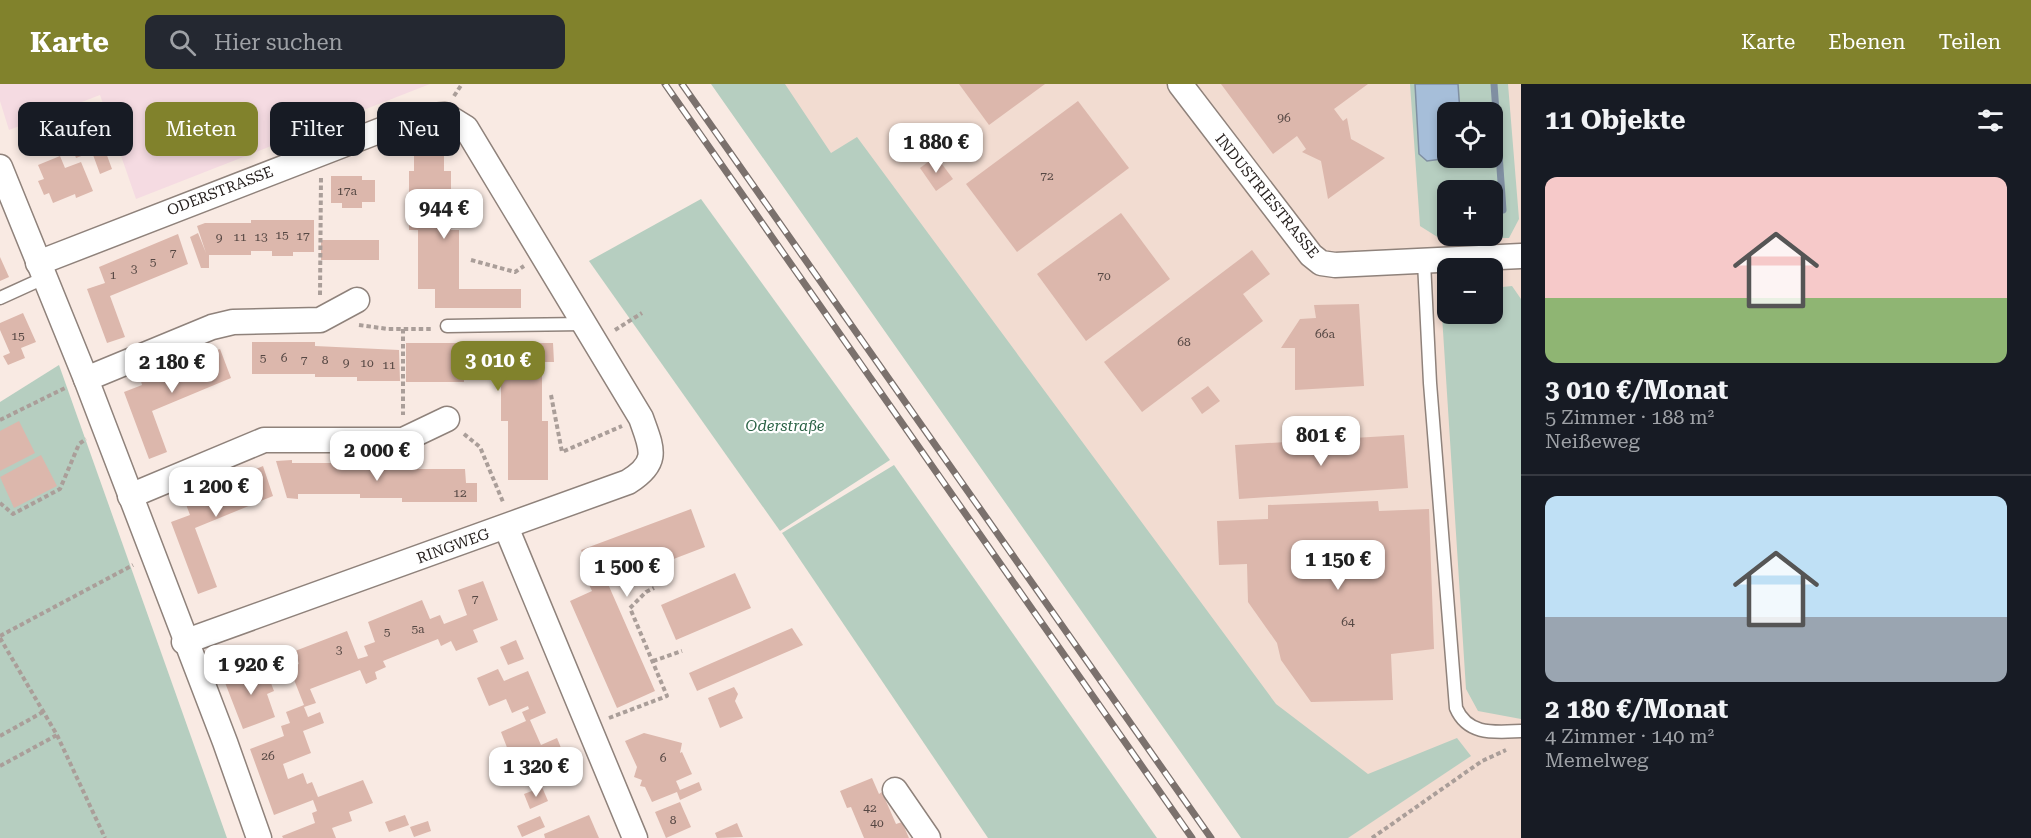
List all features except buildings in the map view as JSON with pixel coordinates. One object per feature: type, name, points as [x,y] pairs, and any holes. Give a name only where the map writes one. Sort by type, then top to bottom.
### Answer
[{"type":"street","name":"INDUSTRIESTRASSE","points":[[1180,84],[1311,255],[1321,263],[1335,265],[1424,262],[1521,256]]},
{"type":"street","name":"ODERSTRASSE","points":[[365,136],[415,117],[445,115],[466,128],[641,418],[650,445],[645,472],[628,483],[509,526]]},
{"type":"street","name":"ODERSTRASSE","points":[[41,271],[312,156]]},
{"type":"street","points":[[0,167],[86,379],[184,642],[225,742],[259,838]]},
{"type":"street","points":[[86,379],[212,327],[233,322],[320,320],[357,300]]},
{"type":"street","points":[[130,496],[264,440],[403,440],[447,419]]},
{"type":"street","name":"RINGWEG","points":[[184,642],[509,526],[635,838]]},
{"type":"street","points":[[895,790],[928,838]]},
{"type":"lane","points":[[1424,262],[1430,383],[1456,708],[1465,722],[1485,732],[1521,731]]},
{"type":"lane","points":[[0,298],[41,271]]},
{"type":"lane","points":[[447,326],[590,334]]},
{"type":"path","points":[[320,320],[321,156]]},
{"type":"path","points":[[471,260],[515,272],[542,254]]},
{"type":"path","points":[[590,334],[642,312]]},
{"type":"path","points":[[403,440],[403,329],[438,329],[447,326]]},
{"type":"path","points":[[0,420],[86,379]]},
{"type":"path","points":[[551,395],[562,452],[641,418]]},
{"type":"path","points":[[447,419],[480,447],[509,526]]},
{"type":"path","points":[[0,503],[14,514],[60,489],[79,444],[106,432]]},
{"type":"path","points":[[105,838],[57,735],[0,637],[152,555]]},
{"type":"path","points":[[588,726],[667,696],[630,608],[646,592],[654,588]]},
{"type":"path","points":[[653,661],[682,651]]},
{"type":"path","points":[[0,736],[43,712]]},
{"type":"path","points":[[0,765],[57,735]]},
{"type":"path","points":[[1372,838],[1482,761],[1514,748]]},
{"type":"shaded area","points":[[0,84],[430,84],[384,102],[377,102],[377,105],[365,109],[365,102],[270,102],[270,147],[258,151],[258,102],[145,102],[145,156],[246,156],[136,199],[121,156],[133,156],[133,102],[102,102],[100,95],[82,102],[18,102],[18,127],[9,130],[0,101]]},
{"type":"shaded area","points":[[731,84],[1521,84],[1521,838],[1267,838]]},
{"type":"green space","points":[[711,84],[785,84],[831,153],[857,137],[1276,704],[1368,774],[1457,738],[1471,756],[1348,838],[1241,838]]},
{"type":"green space","points":[[1410,84],[1508,84],[1519,219],[1509,238],[1503,238],[1503,180],[1437,180],[1437,237],[1420,226]]},
{"type":"green space","name":"Oderstraße","points":[[701,199],[890,460],[780,531],[589,261]]},
{"type":"green space","points":[[1512,286],[1521,299],[1521,719],[1478,711],[1466,689],[1443,324],[1503,324],[1503,287]]},
{"type":"green space","points":[[59,365],[227,838],[0,838],[0,402]]},
{"type":"green space","points":[[894,465],[1157,838],[988,838],[782,533]]},
{"type":"water","points":[[1415,84],[1458,84],[1459,102],[1437,102],[1437,160],[1427,161],[1419,154]]},
{"type":"waterway","points":[[1494,84],[1501,180]]},
{"type":"railway","points":[[665,84],[1192,838]]},
{"type":"railway","points":[[682,84],[1211,838]]}]
